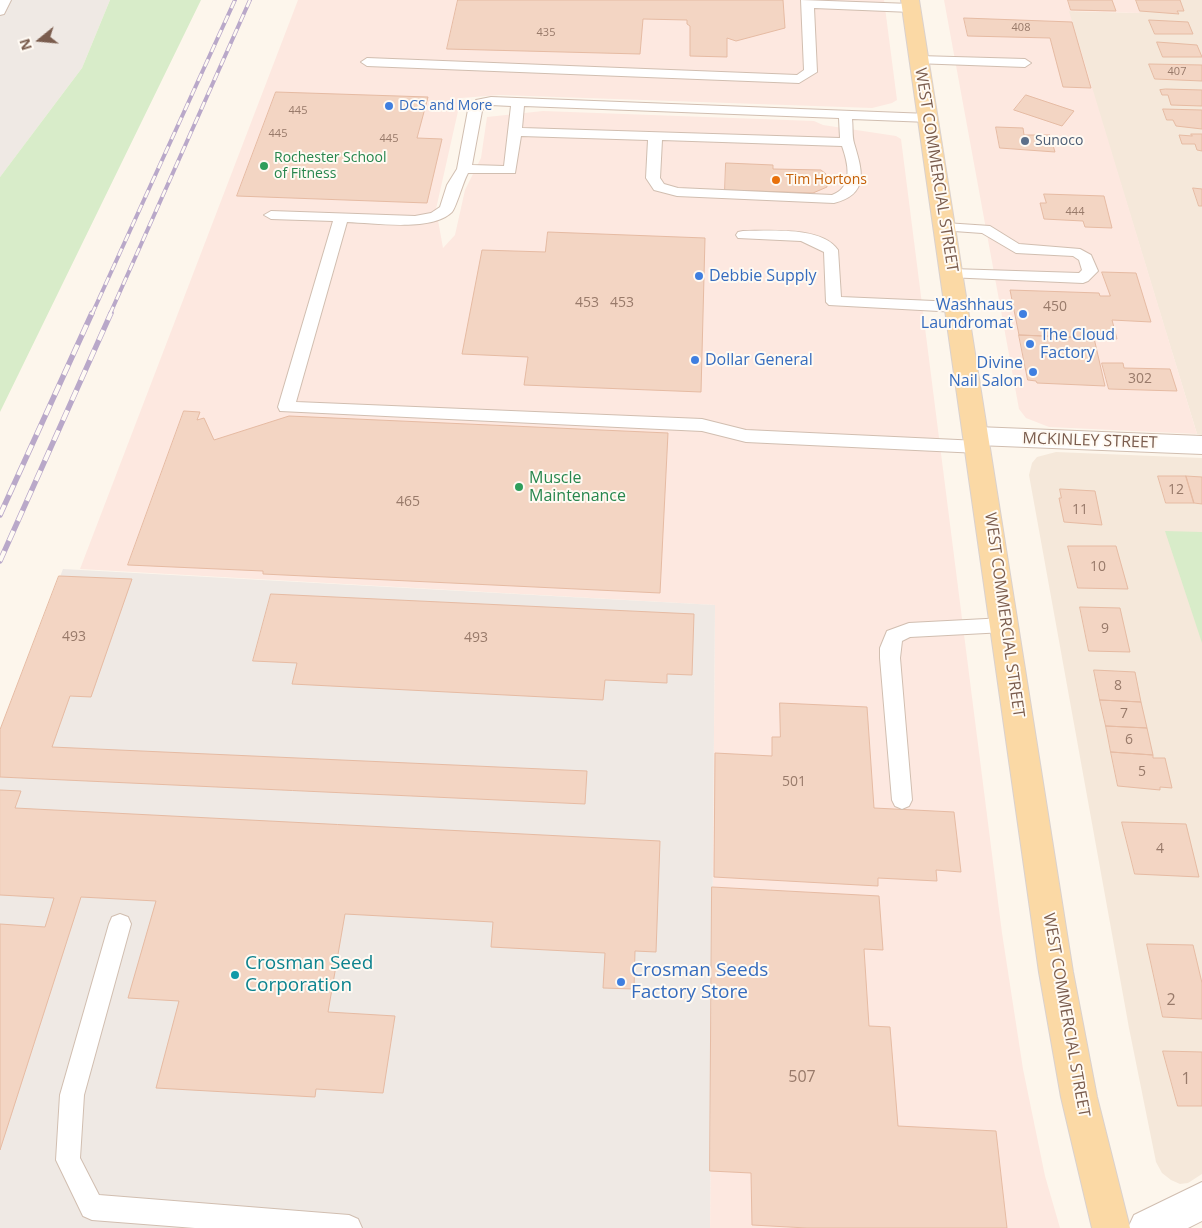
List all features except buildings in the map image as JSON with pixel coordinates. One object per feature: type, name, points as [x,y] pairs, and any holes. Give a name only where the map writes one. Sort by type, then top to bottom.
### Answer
[{"type":"main road","name":"WEST COMMERCIAL STREET","points":[[911,4],[1056,972],[1079,1097],[1111,1228]]},
{"type":"street","name":"MCKINLEY STREET","points":[[978,442],[1202,446]]},
{"type":"street","points":[[1146,1228],[1194,1206],[1202,1200]]},
{"type":"lane","points":[[0,11],[5,0]]},
{"type":"lane","points":[[366,62],[799,79],[811,72],[807,2],[911,4]]},
{"type":"lane","points":[[920,60],[1025,63]]},
{"type":"lane","points":[[271,215],[415,220],[435,217],[447,209],[454,185],[464,168],[475,110],[481,103],[491,101],[929,118]]},
{"type":"lane","points":[[464,168],[510,170],[518,102]]},
{"type":"lane","points":[[656,136],[653,178],[660,187],[677,192],[834,199],[848,193],[855,182],[852,152],[847,142],[845,115]]},
{"type":"lane","points":[[515,132],[847,142]]},
{"type":"lane","points":[[341,218],[286,407],[702,425],[746,436],[978,442]]},
{"type":"lane","points":[[945,227],[985,228],[1016,248],[1083,254],[1087,259],[1090,271],[1083,278],[952,274]]},
{"type":"lane","points":[[743,235],[810,238],[822,242],[831,250],[834,302],[957,307]]},
{"type":"lane","points":[[902,800],[890,658],[890,648],[894,636],[909,630],[1005,626]]},
{"type":"lane","points":[[120,924],[72,1095],[68,1160],[92,1207],[349,1228]]},
{"type":"shaded area","points":[[0,0],[110,0],[82,68],[0,177]]},
{"type":"shaded area","points":[[298,0],[884,0],[897,100],[892,103],[872,108],[500,95],[461,98],[436,209],[443,248],[455,235],[465,190],[481,158],[487,117],[543,111],[814,121],[823,125],[896,136],[901,139],[1002,933],[1023,1069],[1045,1176],[1060,1228],[710,1228],[715,605],[80,569]]},
{"type":"shaded area","points":[[944,0],[1135,0],[1140,13],[1069,11],[1197,434],[1049,427],[1026,418],[1019,409]]},
{"type":"shaded area","points":[[1135,0],[1202,0],[1202,435],[1197,434],[1068,11],[1139,13]]},
{"type":"shaded area","points":[[1056,452],[1202,458],[1202,1174],[1188,1183],[1180,1184],[1171,1180],[1162,1173],[1156,1162],[1129,1028],[1029,475],[1032,463],[1037,457]]},
{"type":"shaded area","points":[[63,569],[715,605],[710,1228],[0,1228],[0,730]]},
{"type":"green space","points":[[110,0],[201,0],[0,412],[0,177],[82,68]]},
{"type":"green space","points":[[1165,531],[1202,532],[1202,643]]},
{"type":"railway","points":[[92,314],[235,0]]},
{"type":"railway","points":[[110,314],[250,0]]},
{"type":"railway","points":[[0,515],[92,313]]},
{"type":"railway","points":[[0,561],[111,313]]},
{"type":"place","name":"DCS and More","points":[[389,106]]},
{"type":"place","name":"Sunoco","points":[[1025,141]]},
{"type":"place","name":"Rochester School of Fitness","points":[[264,166]]},
{"type":"place","name":"Tim Hortons","points":[[776,180]]},
{"type":"place","name":"Debbie Supply","points":[[699,276]]},
{"type":"place","name":"Washhaus Laundromat","points":[[1023,314]]},
{"type":"place","name":"The Cloud Factory","points":[[1030,344]]},
{"type":"place","name":"Dollar General","points":[[695,360]]},
{"type":"place","name":"Divine Nail Salon","points":[[1033,372]]},
{"type":"place","name":"Muscle Maintenance","points":[[519,487]]},
{"type":"place","name":"Crosman Seed Corporation","points":[[235,975]]},
{"type":"place","name":"Crosman Seeds Factory Store","points":[[621,982]]}]
